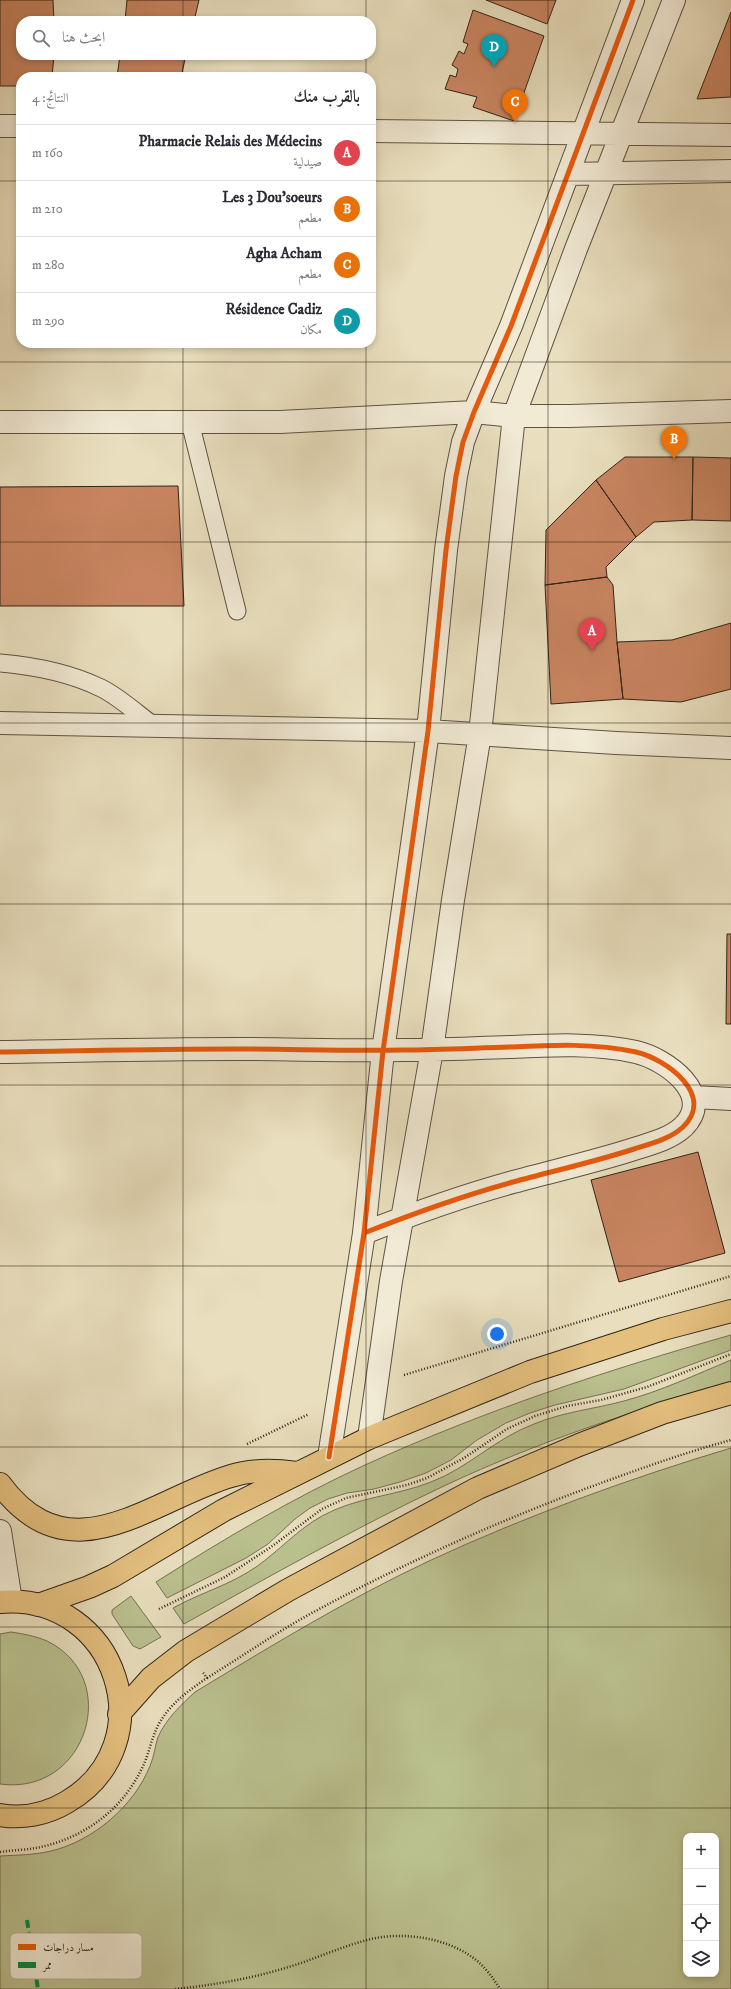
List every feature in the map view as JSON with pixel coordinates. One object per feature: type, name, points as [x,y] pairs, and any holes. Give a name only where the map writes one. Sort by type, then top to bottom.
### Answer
[{"type":"main road","points":[[38,1605],[89,1587],[113,1576],[224,1510],[369,1438],[530,1372],[663,1329],[731,1311]]},
{"type":"main road","points":[[119,1714],[151,1678],[186,1651],[288,1590],[478,1488],[579,1445],[634,1424],[731,1393]]},
{"type":"main road","points":[[0,1484],[23,1510],[39,1519],[56,1526],[74,1530],[92,1530],[107,1527],[132,1518],[184,1493],[232,1475],[256,1471],[298,1473]]},
{"type":"main road","points":[[0,1815],[34,1815],[57,1808],[77,1796],[95,1780],[108,1760],[116,1738],[119,1714],[118,1690],[111,1666],[99,1644],[82,1626],[67,1616],[38,1605],[5,1602]]},
{"type":"street","points":[[329,1457],[364,1233],[383,1050],[428,731],[446,550],[463,442],[510,326],[633,0]]},
{"type":"street","points":[[369,1438],[390,1281],[432,1050],[453,900],[480,734],[514,416],[605,173],[674,0]]},
{"type":"street","points":[[0,126],[16,126]]},
{"type":"street","points":[[376,131],[583,135],[731,135]]},
{"type":"street","points":[[568,174],[731,170]]},
{"type":"street","points":[[0,422],[280,422],[474,412],[514,416],[731,411]]},
{"type":"street","points":[[0,723],[428,731],[616,743],[731,748]]},
{"type":"street","points":[[0,1052],[176,1049],[432,1050],[558,1045],[607,1047],[639,1053],[657,1059],[676,1073],[688,1085],[694,1097],[693,1111],[690,1119],[682,1128],[653,1143],[511,1183],[401,1218],[364,1233]]},
{"type":"street","points":[[694,1097],[731,1098]]},
{"type":"street","points":[[0,1531],[5,1602]]},
{"type":"lane","points":[[190,422],[237,611]]},
{"type":"lane","points":[[0,664],[26,665],[68,676],[103,689],[154,726]]},
{"type":"path","points":[[376,1385],[407,1374],[731,1276]]},
{"type":"path","points":[[159,1609],[231,1573],[271,1547],[322,1509],[346,1498],[407,1485],[427,1478],[464,1458],[507,1429],[535,1416],[567,1406],[601,1400],[647,1387],[731,1354]]},
{"type":"path","points":[[247,1445],[338,1400]]},
{"type":"path","points":[[207,1678],[309,1615],[394,1571],[480,1531],[556,1500],[632,1472],[731,1440]]},
{"type":"path","points":[[176,1989],[233,1982],[293,1966],[368,1940],[391,1936],[415,1937],[436,1941],[455,1947],[473,1957],[490,1975],[500,1989]]},
{"type":"green space","points":[[731,1335],[731,1350],[624,1389],[555,1405],[530,1413],[506,1423],[477,1440],[451,1460],[426,1473],[374,1489],[347,1493],[328,1499],[310,1508],[295,1519],[268,1544],[246,1558],[167,1598],[156,1582],[207,1550],[285,1505],[365,1465],[410,1445],[500,1409],[592,1377]]},
{"type":"green space","points":[[731,1360],[731,1384],[586,1428],[481,1469],[413,1501],[347,1535],[184,1624],[173,1608],[225,1584],[256,1567],[313,1521],[335,1510],[431,1482],[457,1469],[507,1437],[534,1424],[556,1416],[638,1397]]},
{"type":"green space","points":[[731,1448],[731,1989],[0,1989],[0,1856],[26,1855],[51,1851],[67,1846],[97,1830],[110,1820],[134,1795],[143,1781],[151,1763],[161,1730],[179,1707],[195,1692],[339,1607],[429,1561],[466,1544],[540,1514],[654,1472]]},
{"type":"green space","points":[[131,1596],[161,1637],[140,1649],[133,1646],[112,1614],[112,1610]]},
{"type":"green space","points":[[11,1632],[29,1635],[47,1641],[70,1658],[84,1681],[88,1706],[85,1731],[73,1754],[55,1772],[30,1783],[0,1784],[0,1634]]},
{"type":"building","points":[[0,0],[53,0],[54,16],[16,16],[16,60],[54,60],[52,72],[16,72],[16,86],[0,86]]},
{"type":"building","points":[[127,0],[199,0],[195,16],[125,16]]},
{"type":"building","points":[[486,0],[556,0],[547,24]]},
{"type":"building","points":[[473,10],[544,36],[514,121],[473,107],[477,97],[445,89],[450,75],[456,77],[458,69],[452,65],[459,51],[464,54],[468,44],[463,42]]},
{"type":"building","points":[[731,12],[731,97],[697,99]]},
{"type":"building","points":[[119,60],[185,60],[182,72],[118,72]]},
{"type":"building","points":[[625,457],[693,457],[692,520],[654,522],[636,537],[596,480]]},
{"type":"building","points":[[693,457],[731,458],[731,521],[692,520]]},
{"type":"building","points":[[596,480],[636,537],[606,567],[607,577],[545,585],[546,530]]},
{"type":"building","points":[[178,486],[184,606],[0,606],[0,487]]},
{"type":"building","points":[[607,577],[613,585],[623,699],[551,704],[545,585]]},
{"type":"building","points":[[731,623],[731,689],[681,702],[623,699],[617,642],[672,640]]},
{"type":"building","points":[[727,934],[731,934],[731,1024],[726,1024]]},
{"type":"building","points":[[698,1152],[725,1253],[619,1282],[591,1180]]},
{"type":"marked path","points":[[27,1920],[29,1933]]},
{"type":"marked path","points":[[36,1979],[38,1989]]},
{"type":"cycle path","points":[[329,1457],[364,1233],[383,1051],[428,731],[446,550],[456,476],[463,442],[474,412],[511,326],[633,0]]},
{"type":"cycle path","points":[[0,1052],[205,1049],[417,1050],[574,1045],[621,1049],[648,1056],[673,1070],[691,1091],[694,1103],[692,1115],[683,1127],[660,1141],[604,1158],[475,1193],[364,1233]]},
{"type":"place","name":"Résidence Cadiz","points":[[494,67]]},
{"type":"place","name":"Agha Acham","points":[[515,122]]},
{"type":"place","name":"Les 3 Dou'soeurs","points":[[674,459]]},
{"type":"place","name":"Pharmacie Relais des Médecins","points":[[592,651]]}]
